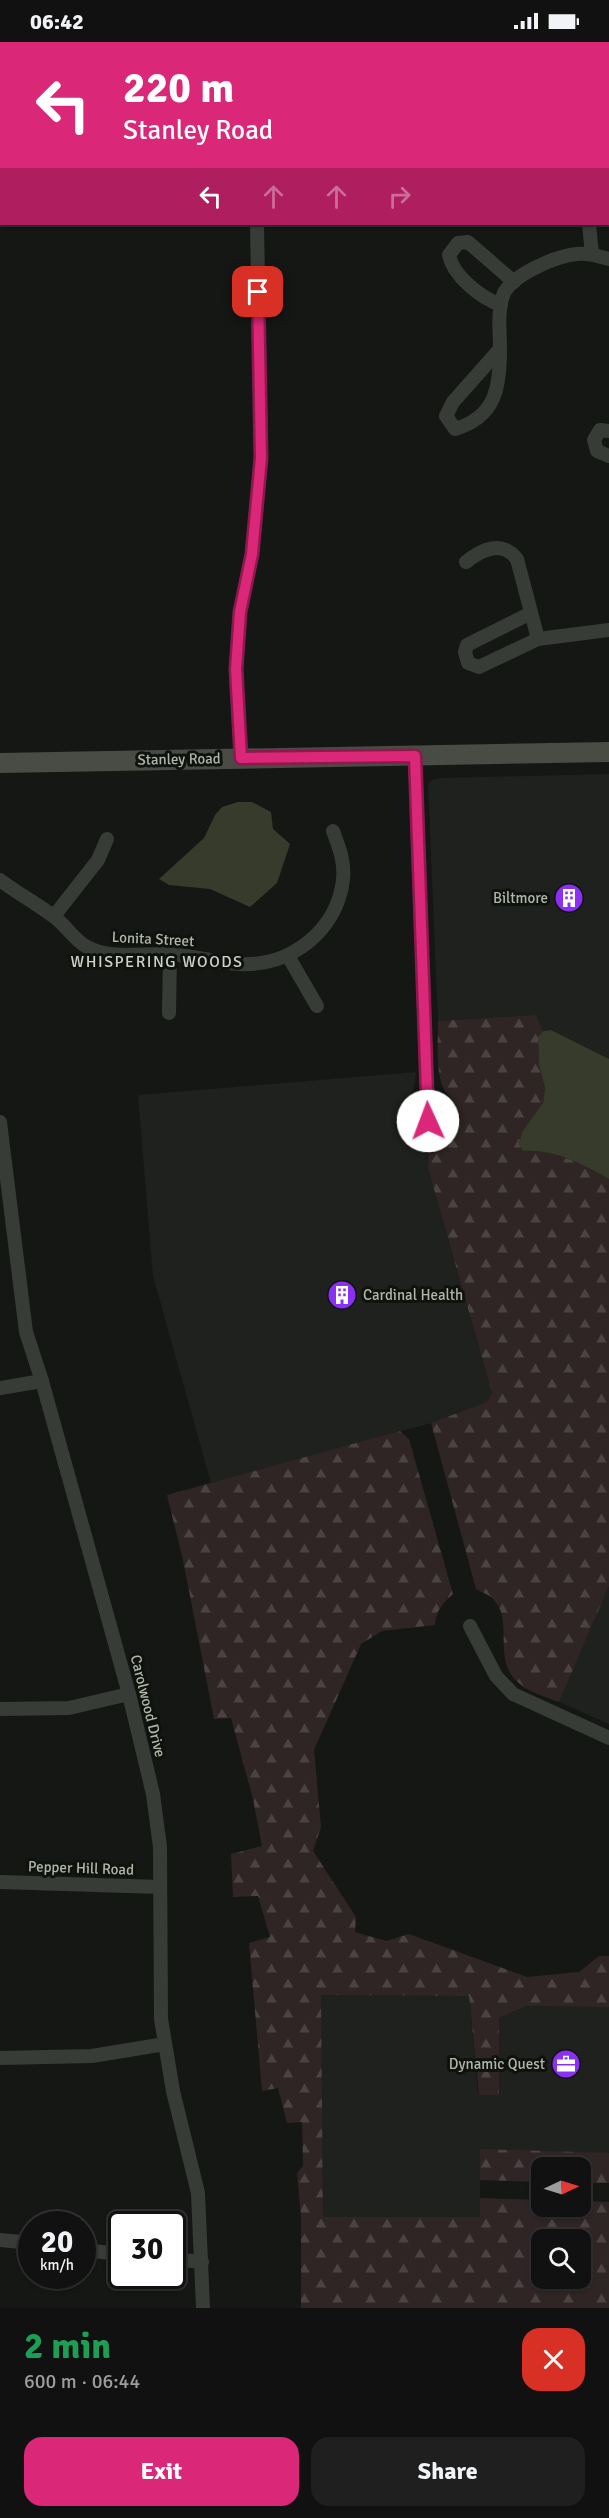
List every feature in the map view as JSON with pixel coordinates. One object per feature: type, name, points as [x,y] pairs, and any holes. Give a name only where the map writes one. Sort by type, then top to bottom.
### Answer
[{"type":"street","points":[[241,758],[236,669],[240,612],[252,554],[261,458],[257,225]]},
{"type":"street","points":[[589,225],[592,254]]},
{"type":"street","points":[[501,305],[488,300],[452,267],[449,255],[458,243],[468,242],[514,282]]},
{"type":"street","points":[[500,349],[453,402],[446,416],[455,429],[471,424],[495,398],[499,381],[500,349],[501,305],[505,292],[514,282],[541,264],[576,254],[592,254],[609,259]]},
{"type":"street","points":[[609,431],[600,430],[594,440],[597,452],[609,456]]},
{"type":"street","points":[[466,562],[479,553],[495,548],[505,548],[512,552],[517,559],[538,639]]},
{"type":"street","points":[[531,613],[467,645],[465,652],[468,663],[479,667],[538,639],[609,630]]},
{"type":"street","name":"Stanley Road","points":[[0,763],[609,752]]},
{"type":"street","points":[[415,756],[428,1121]]},
{"type":"street","name":"Lonita Street","points":[[0,880],[54,916],[86,947],[108,954],[170,954],[241,964],[288,956],[312,939],[327,922],[338,898],[343,879],[342,854],[333,831]]},
{"type":"street","points":[[54,916],[98,860],[107,839]]},
{"type":"street","points":[[169,1013],[170,954]]},
{"type":"street","points":[[288,956],[317,1006]]},
{"type":"street","name":"Carolwood Drive","points":[[0,1122],[26,1332],[42,1381],[129,1694],[153,1794],[160,1847],[160,2007],[173,2091],[198,2193],[202,2308]]},
{"type":"street","points":[[0,1388],[42,1381]]},
{"type":"street","points":[[471,1626],[496,1676],[513,1694],[609,1738]]},
{"type":"street","points":[[0,1709],[69,1708],[129,1694]]},
{"type":"street","name":"Pepper Hill Road","points":[[0,1882],[160,1887]]},
{"type":"street","points":[[0,2058],[92,2056],[165,2044]]},
{"type":"street","points":[[0,2240],[18,2242]]},
{"type":"street","points":[[186,2260],[202,2262]]},
{"type":"shaded area","points":[[609,774],[609,1059],[551,1030],[543,1031],[536,1015],[438,1021],[428,784],[440,778]]},
{"type":"shaded area","points":[[238,802],[252,802],[271,812],[273,829],[290,844],[277,883],[250,907],[210,889],[169,885],[159,879],[204,838],[215,815],[222,807]]},
{"type":"shaded area","points":[[551,1030],[609,1059],[609,1179],[557,1155],[523,1151],[519,1144],[522,1132],[543,1103],[545,1088],[539,1065],[538,1037],[543,1031]]},
{"type":"shaded area","points":[[416,1072],[414,1089],[400,1110],[403,1134],[409,1144],[417,1148],[429,1149],[428,1168],[492,1393],[487,1402],[431,1423],[211,1483],[153,1276],[138,1095]]},
{"type":"shaded area","points":[[609,1586],[609,1724],[559,1702]]},
{"type":"shaded area","points":[[320,1995],[469,1996],[478,2094],[499,2094],[499,2018],[526,2006],[609,2007],[609,2153],[480,2150],[480,2217],[323,2217]]},
{"type":"green space","points":[[536,1015],[543,1031],[538,1037],[539,1065],[545,1088],[543,1104],[522,1132],[519,1144],[523,1151],[557,1155],[609,1179],[609,1586],[559,1702],[529,1690],[511,1675],[506,1664],[499,1607],[492,1598],[476,1589],[431,1423],[487,1402],[492,1393],[428,1168],[429,1149],[449,1140],[458,1129],[460,1122],[456,1106],[444,1089],[439,1075],[438,1021]]},
{"type":"green space","points":[[400,1431],[409,1439],[453,1594],[440,1608],[435,1625],[382,1631],[361,1644],[314,1750],[321,1827],[313,1851],[356,1917],[355,1932],[386,1941],[409,1934],[527,1977],[579,1972],[599,1956],[609,1956],[609,2007],[526,2006],[499,2018],[499,2095],[479,2095],[469,1996],[321,1995],[323,2217],[480,2217],[480,2198],[531,2200],[531,2217],[591,2217],[591,2201],[609,2202],[609,2308],[301,2308],[301,2217],[297,2173],[303,2166],[302,2122],[287,2123],[278,2088],[262,2091],[249,1943],[270,1937],[258,1896],[233,1897],[231,1854],[262,1846],[253,1799],[231,1718],[214,1719],[183,1560],[167,1495]]},
{"type":"green space","points":[[480,2149],[609,2153],[609,2183],[591,2183],[591,2157],[531,2157],[531,2182],[480,2180]]},
{"type":"place","name":"Biltmore","points":[[569,898]]},
{"type":"place","name":"Cardinal Health","points":[[342,1295]]},
{"type":"place","name":"Dynamic Quest","points":[[566,2064]]},
{"type":"district","name":"WHISPERING WOODS","points":[[157,962]]},
{"type":"route","points":[[258,292],[261,458],[252,554],[240,612],[236,669],[241,758],[415,756],[428,1121]]}]
